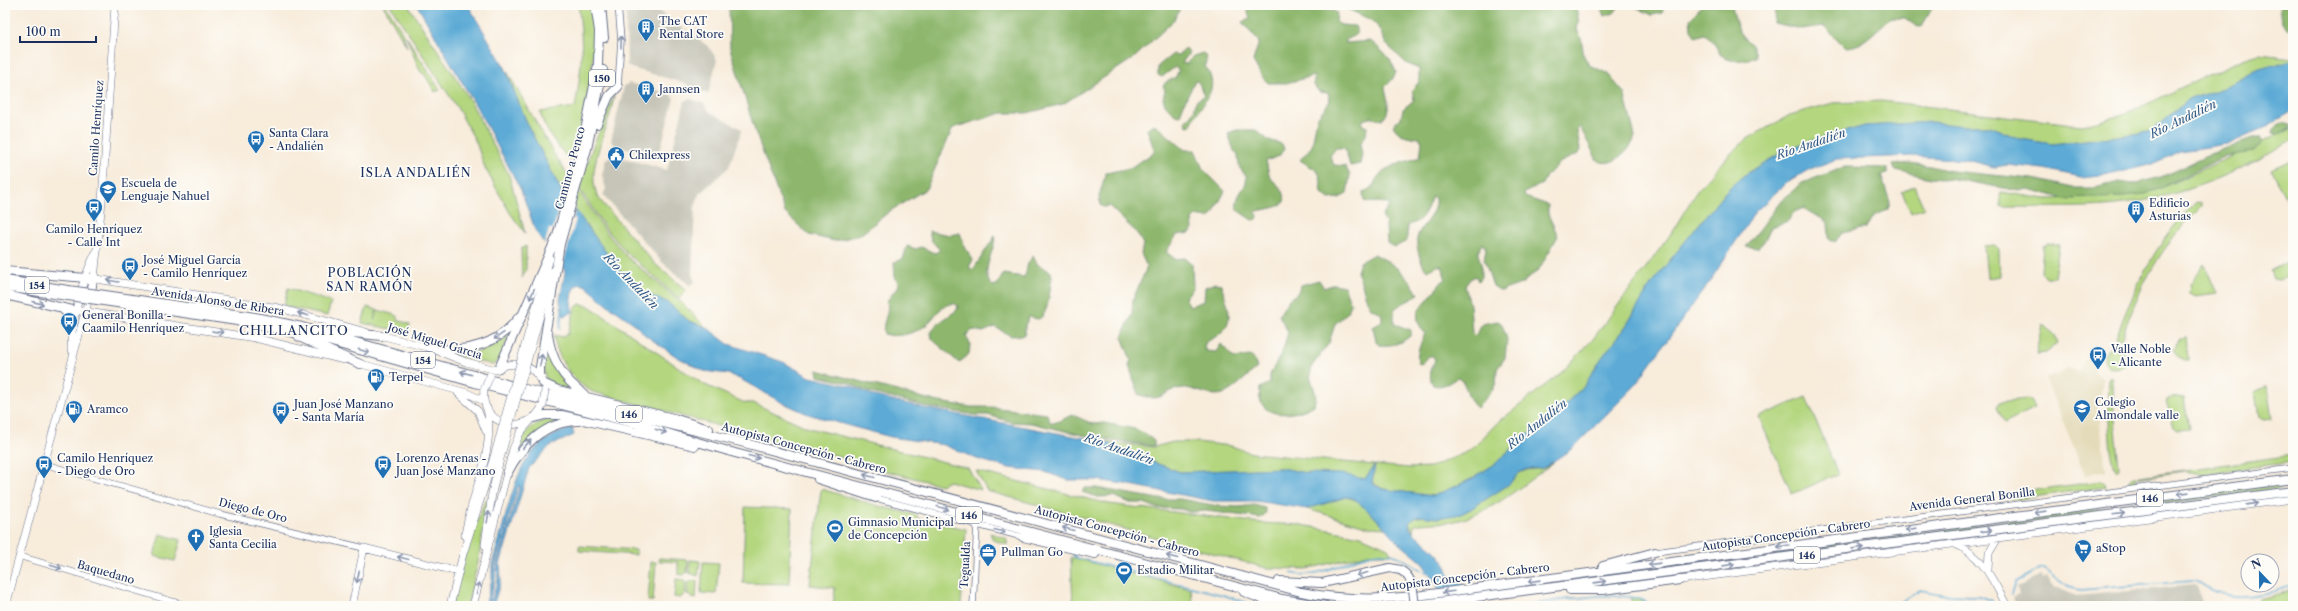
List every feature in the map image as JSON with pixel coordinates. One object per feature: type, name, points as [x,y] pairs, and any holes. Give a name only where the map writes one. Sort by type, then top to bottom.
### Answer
[{"type":"highway","name":"Camino a Penco","points":[[545,285],[560,244],[580,165],[598,65],[599,42],[595,5]]},
{"type":"highway","name":"Camino a Penco","points":[[545,285],[557,236],[580,165],[587,149],[603,70],[604,35],[601,5]]},
{"type":"highway","points":[[587,149],[609,96],[618,87]]},
{"type":"highway","points":[[5,271],[91,281]]},
{"type":"highway","name":"Avenida Alonso de Ribera","points":[[5,280],[68,293]]},
{"type":"highway","points":[[430,348],[464,350],[487,343],[507,330],[545,285]]},
{"type":"highway","points":[[545,285],[547,329],[552,355],[561,372],[571,384],[588,397]]},
{"type":"highway","name":"Avenida Alonso de Ribera","points":[[5,288],[68,293],[255,317],[302,327],[516,390]]},
{"type":"highway","points":[[5,295],[59,307],[80,309]]},
{"type":"highway","name":"Avenida Alonso de Ribera","points":[[98,297],[274,328],[327,340],[516,390]]},
{"type":"highway","points":[[59,307],[68,314],[77,326]]},
{"type":"highway","points":[[495,371],[525,308]]},
{"type":"highway","points":[[302,327],[381,336]]},
{"type":"highway","points":[[274,328],[360,364]]},
{"type":"highway","points":[[547,329],[540,367],[542,384],[558,390],[682,420],[741,442]]},
{"type":"highway","name":"Autopista Concepción - Cabrero","points":[[516,390],[741,442],[1301,592],[1339,598],[1380,599],[1428,595],[2293,479]]},
{"type":"highway","name":"Autopista Concepción - Cabrero","points":[[516,390],[735,453],[1282,598],[1326,606]]},
{"type":"highway","points":[[533,419],[556,414],[679,443],[735,453]]},
{"type":"highway","points":[[507,474],[524,448],[544,430],[564,422],[592,422]]},
{"type":"highway","points":[[799,469],[817,479],[876,498]]},
{"type":"highway","name":"Autopista Concepción - Cabrero","points":[[1407,606],[1533,591],[2293,491]]},
{"type":"highway","points":[[1023,537],[1110,557],[1149,563]]},
{"type":"highway","points":[[1572,575],[1655,552]]},
{"type":"highway","points":[[1250,578],[1315,583],[1335,581],[1390,568],[1400,570],[1406,574],[1412,583],[1415,606]]},
{"type":"highway","points":[[1533,591],[1603,590],[1680,580]]},
{"type":"highway","points":[[1223,582],[1278,606]]},
{"type":"main road","name":"Camilo Henríquez","points":[[6,606],[71,360],[80,309],[91,281],[102,200],[115,5]]},
{"type":"main road","name":"Camilo Henríquez","points":[[80,309],[91,281]]},
{"type":"main road","name":"José Miguel García","points":[[91,281],[279,308],[430,348],[495,371]]},
{"type":"main road","points":[[463,554],[497,458],[545,285]]},
{"type":"main road","points":[[80,309],[100,314],[255,338],[447,387],[474,395],[484,401]]},
{"type":"main road","points":[[77,326],[100,314]]},
{"type":"main road","points":[[473,606],[516,442],[523,429],[533,419],[543,406],[542,384],[532,370],[522,365],[510,364],[495,371],[484,390],[484,401],[495,419],[508,425],[522,424],[533,419]]},
{"type":"main road","points":[[447,387],[468,399],[478,410],[488,439]]},
{"type":"main road","points":[[450,606],[459,572],[467,527],[488,439],[487,408]]},
{"type":"main road","points":[[482,569],[497,458]]},
{"type":"main road","points":[[1680,580],[2293,499]]},
{"type":"main road","points":[[1990,574],[1987,562],[1988,554],[1998,538]]},
{"type":"main road","points":[[1953,543],[1973,554],[1990,574],[2007,606]]},
{"type":"main road","points":[[352,606],[364,548]]},
{"type":"main road","name":"Diego de Oro","points":[[364,548],[459,572]]},
{"type":"street","points":[[618,5],[621,40],[618,87]]},
{"type":"street","name":"Diego de Oro","points":[[44,464],[220,514],[364,548]]},
{"type":"street","name":"Avenida General Bonilla","points":[[1655,552],[2293,468]]},
{"type":"street","points":[[876,498],[1023,537]]},
{"type":"street","name":"Tegualda","points":[[973,606],[977,525]]},
{"type":"street","name":"Baquedano","points":[[19,556],[188,606]]},
{"type":"shaded area","points":[[629,5],[651,5],[709,47],[717,60],[708,94],[688,88],[687,84],[631,68],[627,65],[626,11]]},
{"type":"shaded area","points":[[629,83],[670,94],[674,98],[660,151],[657,154],[652,155],[615,145],[611,141],[624,86]]},
{"type":"shaded area","points":[[690,99],[703,103],[710,112],[742,129],[729,167],[699,194],[695,207],[692,274],[695,282],[689,285],[662,262],[603,195],[606,189],[602,175],[606,159],[612,155],[667,170],[685,101]]},
{"type":"shaded area","name":"Colegio Almondale valle","points":[[2086,357],[2091,360],[2096,373],[2103,378],[2099,414],[2106,470],[2085,475],[2045,378],[2060,373],[2067,368],[2080,371]]},
{"type":"shaded area","points":[[2041,576],[2042,579],[2047,577],[2054,586],[2076,596],[2195,585],[2204,606],[2017,606],[2013,598],[2019,595],[2017,587]]},
{"type":"green space","points":[[1291,4],[1329,9],[1337,13],[1336,22],[1341,25],[1355,26],[1357,31],[1355,35],[1347,39],[1345,43],[1371,41],[1390,59],[1396,72],[1392,80],[1385,87],[1388,104],[1387,112],[1382,120],[1372,117],[1363,120],[1362,125],[1367,127],[1366,135],[1360,144],[1362,155],[1360,164],[1350,166],[1345,148],[1336,148],[1330,156],[1334,165],[1345,166],[1350,175],[1347,194],[1339,198],[1329,199],[1322,193],[1319,175],[1315,169],[1300,160],[1312,146],[1317,118],[1330,101],[1328,93],[1319,92],[1314,85],[1314,76],[1286,83],[1268,83],[1262,77],[1253,61],[1259,42],[1242,22],[1250,18],[1247,9],[1242,5]]},
{"type":"green space","points":[[383,5],[386,5],[402,32],[407,47]]},
{"type":"green space","points":[[390,5],[408,5],[467,95],[509,175],[525,233],[510,213],[485,168],[476,142],[458,109]]},
{"type":"green space","points":[[578,5],[591,5],[593,25],[592,64],[590,84],[582,123],[570,161],[556,144],[548,131],[540,112],[575,107],[582,44]]},
{"type":"green space","points":[[729,5],[1182,5],[1173,21],[1134,58],[1063,104],[1027,113],[1002,113],[953,128],[926,189],[890,211],[860,235],[835,241],[809,235],[785,213],[756,134],[730,48]]},
{"type":"green space","points":[[1339,5],[1573,5],[1578,17],[1577,30],[1581,38],[1584,56],[1589,65],[1607,73],[1624,93],[1635,136],[1626,152],[1615,160],[1609,162],[1597,160],[1580,127],[1577,130],[1580,150],[1578,154],[1561,162],[1546,176],[1542,184],[1524,193],[1525,197],[1548,205],[1548,214],[1558,236],[1538,271],[1526,279],[1524,283],[1501,291],[1493,286],[1484,259],[1486,250],[1485,246],[1481,244],[1478,254],[1481,263],[1481,277],[1478,281],[1476,276],[1470,279],[1465,286],[1470,305],[1472,333],[1475,336],[1482,324],[1498,321],[1502,324],[1507,339],[1505,358],[1497,369],[1496,383],[1492,391],[1477,408],[1473,405],[1464,383],[1458,377],[1450,383],[1440,386],[1433,385],[1430,376],[1435,360],[1433,356],[1429,356],[1423,363],[1419,364],[1417,357],[1425,333],[1419,323],[1418,311],[1445,278],[1443,268],[1440,265],[1427,271],[1422,264],[1417,243],[1420,231],[1434,209],[1435,198],[1432,196],[1424,215],[1421,218],[1412,224],[1407,225],[1407,241],[1395,247],[1387,243],[1386,224],[1382,216],[1390,205],[1364,201],[1363,192],[1373,188],[1380,174],[1385,170],[1392,166],[1420,157],[1422,142],[1420,138],[1401,134],[1393,125],[1401,118],[1403,109],[1414,100],[1412,90],[1419,82],[1419,69],[1406,63],[1386,44],[1378,27],[1371,20]]},
{"type":"green space","points":[[1599,5],[1620,5],[1614,13],[1604,16]]},
{"type":"green space","points":[[1632,5],[1664,5],[1662,13],[1652,15]]},
{"type":"green space","points":[[1701,5],[1732,5],[1737,27],[1752,46],[1756,57],[1737,61],[1728,59],[1720,53],[1712,40],[1707,36],[1704,34],[1696,37],[1691,30],[1690,19]]},
{"type":"green space","points":[[1775,5],[1934,5],[1922,26],[1917,27],[1905,18],[1891,18],[1864,41],[1845,47],[1824,26],[1801,29],[1774,23]]},
{"type":"green space","points":[[2280,5],[2293,5],[2293,28],[2288,29],[2282,22]]},
{"type":"green space","points":[[406,36],[440,90],[435,92],[425,75],[420,71]]},
{"type":"green space","points":[[1186,49],[1189,53],[1182,63],[1187,64],[1193,56],[1203,53],[1207,57],[1205,66],[1212,83],[1208,96],[1191,125],[1187,126],[1185,122],[1194,111],[1196,101],[1204,96],[1199,83],[1195,80],[1180,116],[1175,115],[1165,104],[1163,99],[1165,90],[1163,86],[1166,82],[1175,78],[1179,70],[1175,67],[1162,77],[1158,75],[1158,66],[1173,54],[1178,55]]},
{"type":"green space","points":[[2260,54],[2293,58],[2293,60],[2256,70],[2224,88],[2190,99],[2151,130],[2135,134],[2053,144],[2020,139],[1989,126],[1963,126],[1931,122],[1865,126],[1804,143],[1743,176],[1727,190],[1654,280],[1623,331],[1603,356],[1584,386],[1557,412],[1515,445],[1495,464],[1469,480],[1433,496],[1383,489],[1372,482],[1375,465],[1409,468],[1431,467],[1467,452],[1476,445],[1496,424],[1562,372],[1593,339],[1670,235],[1697,191],[1725,159],[1747,139],[1790,115],[1833,103],[1882,101],[2081,125],[2097,122],[2130,111],[2227,66]]},
{"type":"green space","points":[[504,66],[554,154],[606,232],[628,258],[682,303],[706,327],[689,321],[667,302],[639,291],[624,277],[561,190],[529,128]]},
{"type":"green space","points":[[614,95],[612,108],[595,163],[595,189],[600,200],[655,264],[686,290],[679,299],[626,252],[606,229],[579,188],[592,149]]},
{"type":"green space","points":[[2281,123],[2290,125],[2290,129],[2279,135],[2272,134],[2273,129]]},
{"type":"green space","points":[[1151,125],[1156,125],[1185,150],[1195,150],[1203,169],[1225,191],[1212,216],[1208,218],[1195,216],[1192,220],[1193,229],[1190,233],[1177,235],[1166,252],[1175,259],[1185,258],[1192,264],[1193,288],[1185,298],[1190,306],[1204,301],[1205,287],[1215,283],[1221,284],[1229,311],[1229,318],[1223,331],[1206,342],[1204,347],[1206,351],[1216,352],[1221,344],[1234,358],[1250,356],[1254,359],[1257,368],[1227,393],[1213,395],[1184,388],[1171,391],[1159,397],[1147,397],[1138,394],[1129,365],[1131,360],[1122,337],[1132,314],[1133,299],[1147,267],[1141,254],[1143,244],[1136,232],[1109,206],[1104,207],[1100,205],[1099,196],[1106,173],[1130,168],[1155,152],[1147,129]]},
{"type":"green space","points":[[2293,128],[2293,139],[2270,153],[2219,178],[2166,196],[2139,202],[2111,205],[2074,207],[2001,207],[2000,192],[2046,199],[2086,198],[2145,191],[2166,186]]},
{"type":"green space","points":[[1237,130],[1256,130],[1268,140],[1282,144],[1284,149],[1279,156],[1266,161],[1270,178],[1283,191],[1285,198],[1284,202],[1274,208],[1255,212],[1258,215],[1257,219],[1252,220],[1237,210],[1239,195],[1245,184],[1246,175],[1239,166],[1238,154],[1234,151],[1228,133]]},
{"type":"green space","points":[[2252,138],[2260,138],[2263,142],[2254,152],[2225,156],[2159,189],[2139,195],[2123,197],[2066,199],[2028,189],[2019,191],[1949,178],[1930,178],[1895,170],[1893,165],[1910,163],[1951,171],[2033,179],[2074,188],[2095,188],[2119,182],[2133,184],[2161,177],[2211,154]]},
{"type":"green space","points":[[2293,160],[2293,207],[2290,200],[2287,201],[2271,170]]},
{"type":"green space","points":[[1845,167],[1887,168],[1887,174],[1881,175],[1890,202],[1888,210],[1873,216],[1866,228],[1842,233],[1835,242],[1829,238],[1828,223],[1804,208],[1794,212],[1788,221],[1771,227],[1766,239],[1758,248],[1746,247],[1781,201],[1802,183]]},
{"type":"green space","points":[[1914,186],[1924,208],[1911,213],[1902,192]]},
{"type":"green space","points":[[2196,202],[2201,203],[2201,206],[2174,236],[2163,252],[2135,302],[2121,340],[2116,338],[2139,282],[2158,249],[2169,233]]},
{"type":"green space","points":[[929,231],[950,235],[960,233],[965,247],[973,260],[969,267],[973,270],[995,236],[987,269],[989,281],[993,286],[998,284],[1003,274],[1024,277],[1028,263],[1033,256],[1037,264],[1051,272],[1052,277],[1045,313],[1038,319],[1029,317],[1025,325],[1025,335],[1011,336],[995,327],[983,332],[973,330],[966,335],[970,344],[969,354],[959,363],[932,339],[931,333],[936,325],[957,310],[958,306],[954,303],[940,310],[921,329],[894,336],[884,334],[883,330],[888,306],[887,301],[899,285],[895,277],[894,262],[903,259],[907,246],[916,249],[921,247],[935,253],[940,250],[931,240]]},
{"type":"green space","points":[[2048,244],[2059,246],[2054,277],[2045,277],[2041,272],[2043,246]]},
{"type":"green space","points":[[1995,245],[1999,249],[2000,276],[1987,278],[1984,246]]},
{"type":"green space","points":[[526,246],[526,269],[522,278],[521,249]]},
{"type":"green space","points":[[1374,254],[1387,261],[1405,275],[1418,294],[1394,310],[1394,324],[1411,330],[1411,335],[1396,344],[1379,345],[1376,341],[1373,327],[1380,322],[1382,316],[1369,305],[1357,272],[1360,262]]},
{"type":"green space","points":[[2293,259],[2293,275],[2279,280],[2273,279],[2270,271]]},
{"type":"green space","points":[[2204,264],[2217,293],[2196,296],[2189,293],[2190,284]]},
{"type":"green space","points":[[1319,280],[1324,288],[1334,284],[1344,286],[1351,304],[1348,312],[1335,324],[1329,343],[1312,366],[1310,376],[1316,395],[1314,405],[1297,412],[1287,414],[1270,411],[1263,406],[1260,399],[1260,388],[1270,383],[1270,375],[1283,350],[1288,332],[1279,315],[1289,299],[1297,294],[1301,285]]},
{"type":"green space","points":[[288,288],[331,302],[327,316],[284,306]]},
{"type":"green space","points":[[580,304],[589,306],[703,384],[745,403],[753,403],[809,428],[968,468],[981,490],[949,481],[941,485],[882,470],[831,454],[808,450],[593,392],[578,382],[566,368],[558,352],[554,335],[563,337],[568,334],[575,308]]},
{"type":"green space","points":[[367,307],[377,310],[374,320],[378,310],[398,316],[397,320],[410,324],[408,333],[362,323]]},
{"type":"green space","points":[[2042,324],[2055,335],[2058,343],[2046,353],[2036,354]]},
{"type":"green space","points":[[510,334],[499,361],[493,365],[453,355],[478,352],[491,347]]},
{"type":"green space","points":[[2186,336],[2188,360],[2184,360],[2179,358],[2173,350],[2179,341]]},
{"type":"green space","points":[[2115,347],[2123,350],[2126,358],[2123,366],[2115,369],[2107,366],[2104,358],[2107,350]]},
{"type":"green space","points":[[547,350],[558,374],[571,388],[569,390],[553,384],[546,377],[544,367]]},
{"type":"green space","points":[[817,370],[939,402],[971,407],[991,407],[1047,414],[1050,422],[1054,423],[1073,415],[1093,424],[1104,423],[1135,429],[1146,434],[1154,441],[1154,446],[1091,437],[1031,423],[1011,422],[988,415],[975,415],[932,408],[868,392],[849,383],[818,376]]},
{"type":"green space","points":[[2110,377],[2113,377],[2114,421],[2119,467],[2117,471],[2112,456],[2109,428],[2109,380]]},
{"type":"green space","points":[[2267,386],[2272,419],[2263,420],[2259,417],[2255,392]]},
{"type":"green space","points":[[2172,396],[2184,398],[2189,429],[2178,430],[2174,427],[2166,401]]},
{"type":"green space","points":[[1806,397],[1838,474],[1792,494],[1759,417]]},
{"type":"green space","points":[[2027,399],[2032,402],[2035,408],[2004,423],[1997,407],[1999,402]]},
{"type":"green space","points":[[565,417],[516,451],[523,435],[534,425]]},
{"type":"green space","points":[[1105,442],[1154,447],[1173,442],[1197,442],[1231,446],[1252,453],[1374,465],[1365,479],[1306,473],[1282,468],[1180,472],[1125,452]]},
{"type":"green space","points":[[2293,455],[2293,462],[2201,474],[2184,471],[2136,478],[2136,483],[2130,484],[2129,480],[2133,477]]},
{"type":"green space","points":[[1554,462],[1520,488],[1483,511],[1456,521],[1419,524],[1414,526],[1413,532],[1409,522],[1412,518],[1469,510],[1508,485],[1519,473],[1527,470],[1543,468]]},
{"type":"green space","points":[[976,471],[1109,504],[1261,523],[1302,525],[1361,536],[1388,548],[1392,554],[1368,554],[1307,569],[1266,568],[987,491]]},
{"type":"green space","points":[[2101,481],[2104,483],[2105,487],[2012,500],[2007,494]]},
{"type":"green space","points":[[2293,483],[2293,487],[1497,592],[1581,578]]},
{"type":"green space","points":[[1085,488],[1096,488],[1159,499],[1180,499],[1218,506],[1239,507],[1254,505],[1265,508],[1266,513],[1261,518],[1206,511],[1190,512],[1181,509],[1157,508],[1144,503],[1130,503],[1114,496],[1098,497],[1082,492]]},
{"type":"green space","points":[[821,489],[882,507],[917,515],[917,518],[966,529],[961,606],[833,606],[835,588],[810,585]]},
{"type":"green space","points":[[1346,497],[1359,501],[1385,528],[1369,527],[1307,509]]},
{"type":"green space","points":[[485,500],[488,500],[478,563],[467,606],[451,606],[463,560]]},
{"type":"green space","points":[[745,507],[792,509],[789,584],[743,583]]},
{"type":"green space","points":[[990,533],[1006,538],[1008,545],[993,540]]},
{"type":"green space","points":[[160,534],[181,540],[175,561],[154,556]]},
{"type":"green space","points":[[579,546],[636,550],[636,555],[579,551]]},
{"type":"green space","name":"Estadio Militar","points":[[1071,557],[1191,589],[1193,606],[1073,606]]},
{"type":"green space","points":[[659,558],[688,560],[687,572],[684,575],[678,574],[678,562],[659,561]]},
{"type":"green space","points":[[690,560],[700,561],[698,576],[689,573]]},
{"type":"green space","points":[[651,562],[656,562],[653,601],[648,601]]},
{"type":"green space","points":[[703,562],[719,563],[716,594],[701,593]]},
{"type":"green space","points":[[676,579],[683,580],[686,583],[685,594],[680,598],[674,597]]},
{"type":"green space","points":[[697,581],[696,599],[687,594],[688,583]]},
{"type":"green space","points":[[2293,590],[2293,606],[2261,606],[2258,599]]},
{"type":"green space","points":[[1630,597],[1638,599],[1652,606],[1633,606]]},
{"type":"water","name":"Río Andalién","points":[[417,5],[468,5],[504,66],[529,128],[561,190],[624,277],[639,291],[667,302],[689,321],[706,327],[728,344],[783,362],[810,377],[851,386],[874,396],[928,409],[1105,442],[1125,452],[1180,472],[1282,468],[1306,473],[1342,474],[1365,479],[1375,465],[1372,482],[1374,485],[1383,489],[1433,496],[1470,480],[1495,464],[1515,445],[1557,412],[1584,386],[1603,356],[1623,331],[1654,280],[1727,190],[1743,176],[1782,152],[1804,143],[1865,126],[1931,122],[1963,126],[1989,126],[2020,139],[2053,144],[2135,134],[2151,130],[2190,99],[2224,88],[2256,70],[2293,60],[2293,111],[2260,130],[2227,144],[2181,151],[2153,164],[2112,174],[2080,177],[2044,169],[2008,165],[1995,167],[1966,160],[1913,156],[1837,159],[1813,168],[1787,182],[1755,212],[1710,281],[1633,388],[1573,448],[1543,468],[1527,469],[1519,473],[1508,485],[1461,514],[1437,518],[1419,516],[1409,522],[1410,529],[1434,550],[1444,562],[1449,577],[1459,580],[1463,586],[1467,606],[1443,606],[1437,585],[1421,561],[1399,543],[1372,514],[1353,498],[1346,497],[1307,509],[1256,501],[1213,501],[1125,484],[1096,480],[1068,480],[1045,472],[1009,468],[977,459],[944,445],[891,437],[808,414],[781,402],[742,380],[728,374],[704,371],[677,357],[645,335],[632,322],[605,303],[586,286],[580,284],[576,286],[571,296],[573,312],[563,316],[560,300],[565,273],[564,269],[536,232],[521,190],[476,106]]},
{"type":"water","points":[[572,428],[574,435],[550,446],[529,468],[500,564],[501,580],[493,606],[490,606],[498,579],[497,564],[520,486],[518,486],[495,565],[495,579],[488,606],[485,606],[492,579],[492,564],[512,493],[522,468],[528,458],[545,441]]},
{"type":"pier","points":[[564,191],[576,207],[573,218],[576,219],[562,268],[544,247],[549,229],[553,229]]},
{"type":"waterway","points":[[560,329],[562,311]]},
{"type":"waterway","points":[[1291,573],[1302,575],[1313,574],[1361,557],[1383,553],[1402,558],[1418,568],[1430,573]]},
{"type":"waterway","points":[[1073,555],[1077,558],[1223,595],[1258,606]]},
{"type":"waterway","points":[[2012,595],[2016,582],[2042,568],[2068,587],[2080,590],[2192,581],[2226,595],[2246,596],[2293,586]]},
{"type":"waterway","points":[[1895,606],[1920,590],[1946,595],[1979,596],[1992,601]]},
{"type":"waterway","points":[[1520,606],[1570,599],[1609,596],[1642,600],[1653,606]]},
{"type":"place","name":"The CAT Rental Store","points":[[646,42]]},
{"type":"place","name":"Jannsen","points":[[646,104]]},
{"type":"place","name":"Santa Clara - Andalién","points":[[256,154]]},
{"type":"place","name":"Chilexpress","points":[[616,170]]},
{"type":"place","name":"Escuela de Lenguaje Nahuel","points":[[108,204]]},
{"type":"place","name":"Camilo Henríquez - Calle Int","points":[[94,222]]},
{"type":"place","name":"Edificio Asturias","points":[[2136,224]]},
{"type":"place","name":"José Miguel García - Camilo Henríquez","points":[[130,281]]},
{"type":"place","name":"General Bonilla - Caamilo Henríquez","points":[[69,336]]},
{"type":"place","name":"Valle Noble - Alicante","points":[[2098,370]]},
{"type":"place","name":"Terpel","points":[[376,392]]},
{"type":"place","name":"Colegio Almondale valle","points":[[2082,423]]},
{"type":"place","name":"Aramco","points":[[74,424]]},
{"type":"place","name":"Juan José Manzano - Santa María","points":[[281,425]]},
{"type":"place","name":"Camilo Henríquez - Diego de Oro","points":[[44,479]]},
{"type":"place","name":"Lorenzo Arenas - Juan José Manzano","points":[[383,479]]},
{"type":"place","name":"Gimnasio Municipal de Concepción","points":[[835,543]]},
{"type":"place","name":"Iglesia Santa Cecilia","points":[[196,552]]},
{"type":"place","name":"aStop","points":[[2083,563]]},
{"type":"place","name":"Pullman Go","points":[[988,567]]},
{"type":"place","name":"Estadio Militar","points":[[1124,585]]},
{"type":"district","name":"ISLA ANDALIÉN","points":[[416,173]]},
{"type":"district","name":"POBLACIÓN SAN RAMÓN","points":[[370,280]]},
{"type":"district","name":"CHILLANCITO","points":[[294,330]]}]
